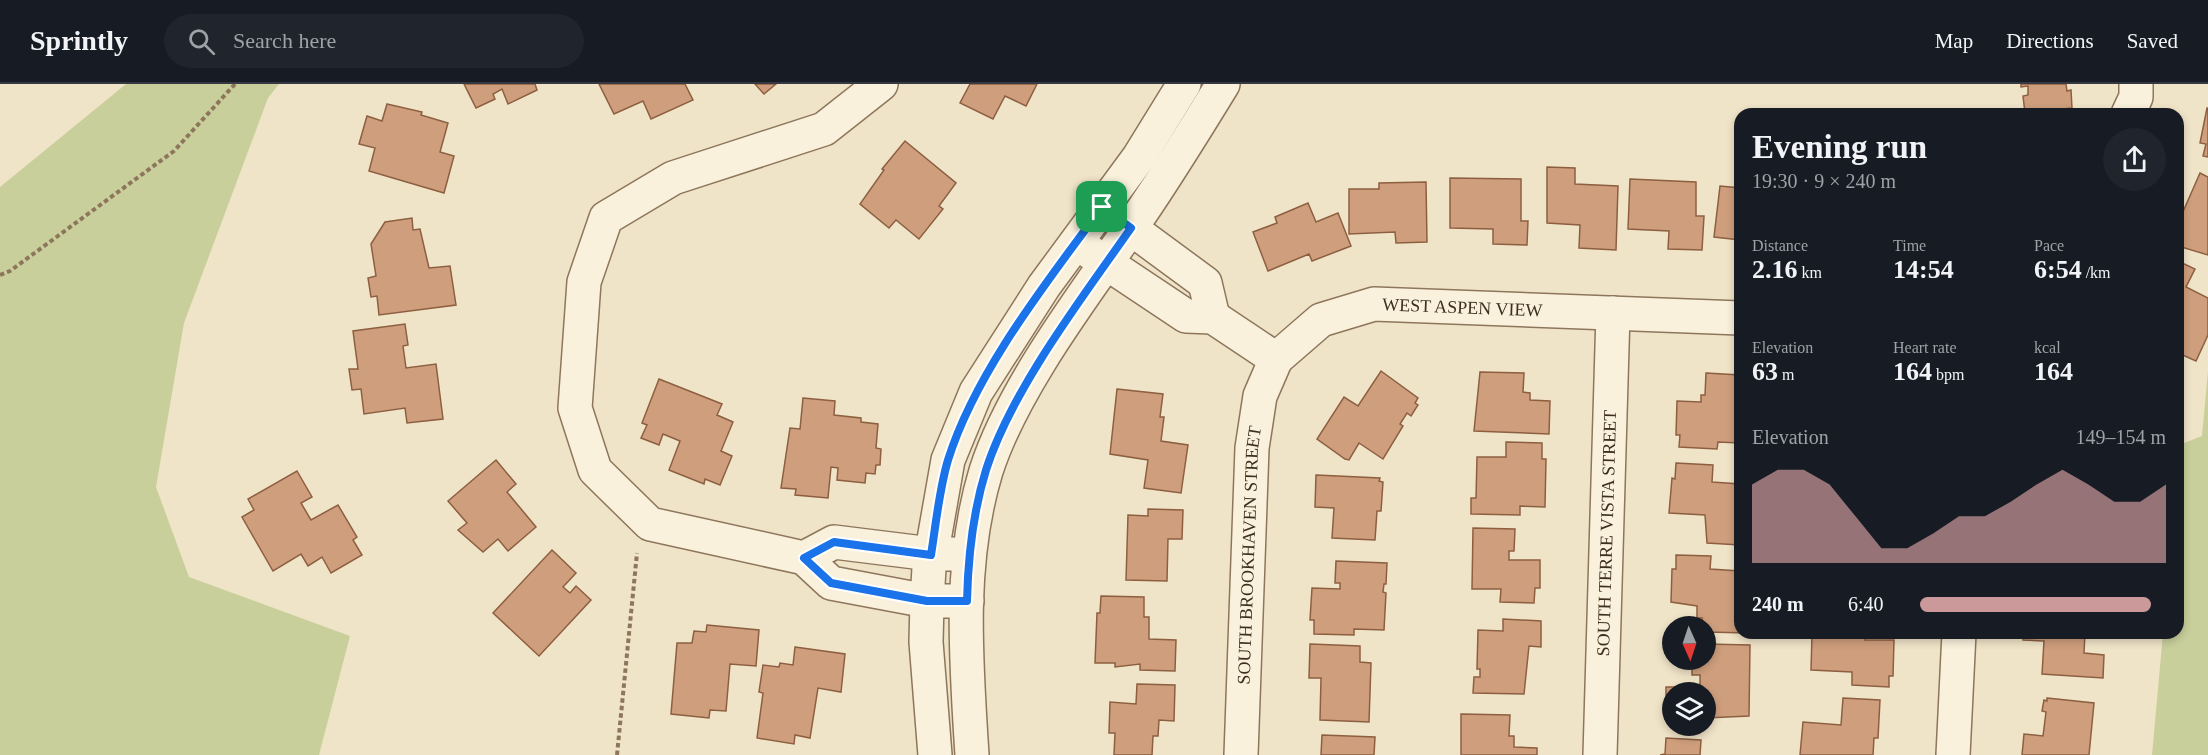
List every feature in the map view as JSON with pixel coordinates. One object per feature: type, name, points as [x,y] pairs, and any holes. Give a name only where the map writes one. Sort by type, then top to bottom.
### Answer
[{"type":"street","points":[[881,84],[824,129],[673,178],[606,218],[584,282],[575,408],[595,470],[650,524],[804,558],[831,583],[927,601],[967,601]]},
{"type":"street","points":[[935,755],[926,642],[927,601],[931,555],[948,460],[976,392],[1044,286],[1139,157],[1184,84]]},
{"type":"street","points":[[972,755],[965,642],[967,601],[970,554],[987,470],[1012,409],[1223,84]]},
{"type":"street","points":[[2131,108],[2136,97],[2136,84]]},
{"type":"street","points":[[1102,207],[1205,283],[1213,317]]},
{"type":"street","points":[[1076,242],[1186,316],[1213,317],[1275,359]]},
{"type":"street","name":"WEST ASPEN VIEW","points":[[1275,359],[1321,320],[1374,304],[1734,318]]},
{"type":"street","name":"SOUTH TERRE VISTA STREET","points":[[1600,755],[1613,313]]},
{"type":"street","name":"SOUTH BROOKHAVEN STREET","points":[[1241,755],[1252,448],[1260,396],[1275,359]]},
{"type":"street","points":[[804,558],[834,542],[931,555],[970,554]]},
{"type":"street","points":[[1953,755],[1959,639]]},
{"type":"path","points":[[0,275],[10,271],[174,151],[235,84]]},
{"type":"path","points":[[617,755],[641,515]]},
{"type":"green space","points":[[126,84],[279,84],[268,98],[184,323],[156,487],[189,577],[350,636],[319,755],[0,755],[0,187]]},
{"type":"green space","points":[[2208,371],[2208,755],[2152,755],[2162,639],[2184,639],[2184,443],[2202,436]]},
{"type":"building","points":[[464,84],[535,84],[537,90],[508,104],[502,89],[493,94],[495,99],[476,108]]},
{"type":"building","points":[[599,84],[685,84],[693,100],[651,119],[643,101],[614,114]]},
{"type":"building","points":[[755,84],[776,84],[764,94]]},
{"type":"building","points":[[970,84],[1037,84],[1026,106],[1005,96],[993,119],[960,103]]},
{"type":"building","points":[[2021,84],[2066,84],[2067,91],[2071,90],[2072,108],[2024,108],[2023,96],[2028,95],[2028,86],[2021,87]]},
{"type":"building","points":[[387,104],[422,112],[421,115],[448,123],[440,152],[454,156],[444,193],[369,171],[375,148],[359,144],[367,116],[382,121]]},
{"type":"building","points":[[2207,108],[2208,157],[2203,156],[2206,144],[2200,143]]},
{"type":"building","points":[[905,141],[956,183],[939,206],[943,209],[919,239],[896,220],[889,228],[860,204],[884,170],[882,169]]},
{"type":"building","points":[[1547,167],[1575,168],[1575,184],[1618,186],[1616,250],[1579,248],[1580,225],[1547,223]]},
{"type":"building","points":[[2200,173],[2208,177],[2208,255],[2184,248],[2184,209]]},
{"type":"building","points":[[1450,178],[1521,179],[1521,221],[1528,221],[1527,245],[1493,244],[1493,229],[1450,228]]},
{"type":"building","points":[[1630,179],[1696,182],[1696,216],[1704,216],[1702,250],[1668,249],[1669,231],[1628,229]]},
{"type":"building","points":[[1426,182],[1427,242],[1396,243],[1395,232],[1349,234],[1349,189],[1379,189],[1379,183]]},
{"type":"building","points":[[1720,186],[1734,187],[1734,239],[1714,237]]},
{"type":"building","points":[[1308,203],[1316,222],[1338,213],[1351,246],[1312,261],[1309,254],[1268,271],[1253,232],[1277,223],[1275,217]]},
{"type":"building","points":[[412,218],[413,230],[420,229],[429,268],[450,266],[456,305],[379,315],[377,296],[371,297],[368,278],[376,276],[371,244],[385,222]]},
{"type":"building","points":[[2184,264],[2195,269],[2186,287],[2208,298],[2208,335],[2196,361],[2184,356]]},
{"type":"building","points":[[405,324],[408,345],[403,346],[406,368],[436,364],[443,419],[407,423],[405,408],[364,414],[361,389],[352,390],[349,369],[358,369],[353,331]]},
{"type":"building","points":[[1381,371],[1418,398],[1415,403],[1418,405],[1411,416],[1407,413],[1400,424],[1403,426],[1383,459],[1359,443],[1349,460],[1345,459],[1317,439],[1344,397],[1358,406]]},
{"type":"building","points":[[1480,372],[1524,373],[1523,392],[1530,393],[1530,400],[1550,401],[1549,434],[1474,431]]},
{"type":"building","points":[[1706,373],[1734,375],[1734,443],[1718,442],[1717,449],[1679,447],[1680,435],[1676,435],[1677,401],[1701,402],[1701,395],[1705,395]]},
{"type":"building","points":[[659,379],[722,404],[717,415],[733,422],[721,451],[732,456],[720,485],[705,479],[704,484],[669,470],[680,441],[663,434],[659,445],[641,438],[647,425],[642,423]]},
{"type":"building","points":[[1117,389],[1163,394],[1160,417],[1164,417],[1161,441],[1188,445],[1181,493],[1144,488],[1148,460],[1110,454]]},
{"type":"building","points":[[803,398],[835,401],[834,415],[861,418],[861,422],[878,424],[876,448],[881,449],[880,465],[876,465],[875,474],[866,473],[865,483],[837,480],[838,468],[831,467],[828,498],[795,495],[796,489],[781,488],[790,428],[800,429]]},
{"type":"building","points":[[1506,442],[1542,443],[1542,459],[1546,459],[1545,507],[1520,506],[1520,515],[1471,514],[1471,498],[1476,498],[1477,457],[1506,457]]},
{"type":"building","points":[[496,460],[516,484],[507,492],[536,527],[508,551],[498,539],[483,552],[458,530],[467,523],[448,501]]},
{"type":"building","points":[[1676,463],[1713,465],[1712,482],[1734,484],[1734,545],[1707,543],[1705,515],[1669,513],[1672,478],[1675,479]]},
{"type":"building","points":[[297,471],[312,497],[301,503],[311,520],[338,505],[357,537],[353,540],[362,555],[331,573],[322,557],[308,566],[301,554],[273,571],[242,517],[254,510],[248,499]]},
{"type":"building","points":[[1316,475],[1380,478],[1379,481],[1383,482],[1381,511],[1377,511],[1375,540],[1332,538],[1334,508],[1315,507]]},
{"type":"building","points":[[1148,509],[1183,510],[1182,539],[1168,539],[1167,581],[1126,580],[1128,515],[1148,516]]},
{"type":"building","points":[[1473,528],[1515,529],[1514,551],[1509,551],[1509,560],[1540,560],[1540,588],[1535,588],[1534,603],[1500,602],[1501,589],[1472,589]]},
{"type":"building","points":[[552,550],[576,573],[563,587],[570,593],[576,586],[591,600],[539,656],[493,613]]},
{"type":"building","points":[[1676,555],[1711,556],[1710,569],[1734,571],[1734,633],[1716,632],[1716,616],[1697,616],[1697,606],[1671,602],[1672,569],[1676,569]]},
{"type":"building","points":[[1336,561],[1387,563],[1386,584],[1384,584],[1383,592],[1386,593],[1384,630],[1354,629],[1354,635],[1314,634],[1314,620],[1310,620],[1312,588],[1340,589],[1340,583],[1335,583]]},
{"type":"building","points":[[1101,596],[1144,597],[1144,617],[1149,617],[1149,639],[1176,640],[1175,671],[1140,670],[1140,664],[1115,667],[1115,663],[1095,663],[1097,613],[1100,613]]},
{"type":"building","points":[[1503,619],[1541,621],[1541,647],[1529,646],[1524,694],[1473,693],[1474,677],[1480,677],[1480,669],[1477,669],[1478,630],[1503,631]]},
{"type":"building","points":[[707,625],[759,630],[756,666],[730,664],[726,711],[710,710],[709,718],[671,714],[677,643],[692,643],[694,631],[706,632]]},
{"type":"building","points":[[1812,639],[1894,640],[1893,676],[1889,676],[1889,687],[1852,685],[1852,672],[1811,670]]},
{"type":"building","points":[[2085,639],[2084,653],[2104,655],[2103,678],[2042,674],[2044,641],[2023,640]]},
{"type":"building","points":[[1310,644],[1360,646],[1360,662],[1371,663],[1369,722],[1320,720],[1321,678],[1309,678]]},
{"type":"building","points":[[1716,644],[1750,645],[1749,716],[1716,718],[1716,682],[1700,682],[1700,675],[1692,675],[1692,670],[1716,670]]},
{"type":"building","points":[[795,647],[845,654],[841,692],[818,688],[810,738],[795,735],[794,744],[757,738],[763,693],[759,692],[763,665],[779,667],[780,663],[793,665]]},
{"type":"building","points":[[1137,684],[1175,685],[1174,721],[1159,720],[1158,736],[1153,736],[1152,755],[1114,755],[1115,733],[1109,733],[1110,702],[1136,704]]},
{"type":"building","points":[[1843,698],[1880,700],[1878,738],[1874,738],[1873,755],[1800,755],[1803,722],[1841,725]]},
{"type":"building","points":[[2047,698],[2094,703],[2089,755],[2022,755],[2024,734],[2043,736],[2046,712],[2042,711],[2044,700],[2047,701]]},
{"type":"building","points":[[1461,714],[1510,715],[1509,736],[1514,736],[1514,747],[1537,748],[1537,755],[1461,755]]},
{"type":"building","points":[[1322,735],[1375,737],[1374,755],[1321,755]]},
{"type":"building","points":[[1666,738],[1701,740],[1700,755],[1660,755],[1665,754]]},
{"type":"route","points":[[1102,207],[1131,228],[1071,314],[1012,409],[987,470],[977,510],[968,571],[967,601],[927,601],[831,583],[804,558],[834,542],[931,555],[948,460],[976,392],[1044,286],[1102,207]]}]
